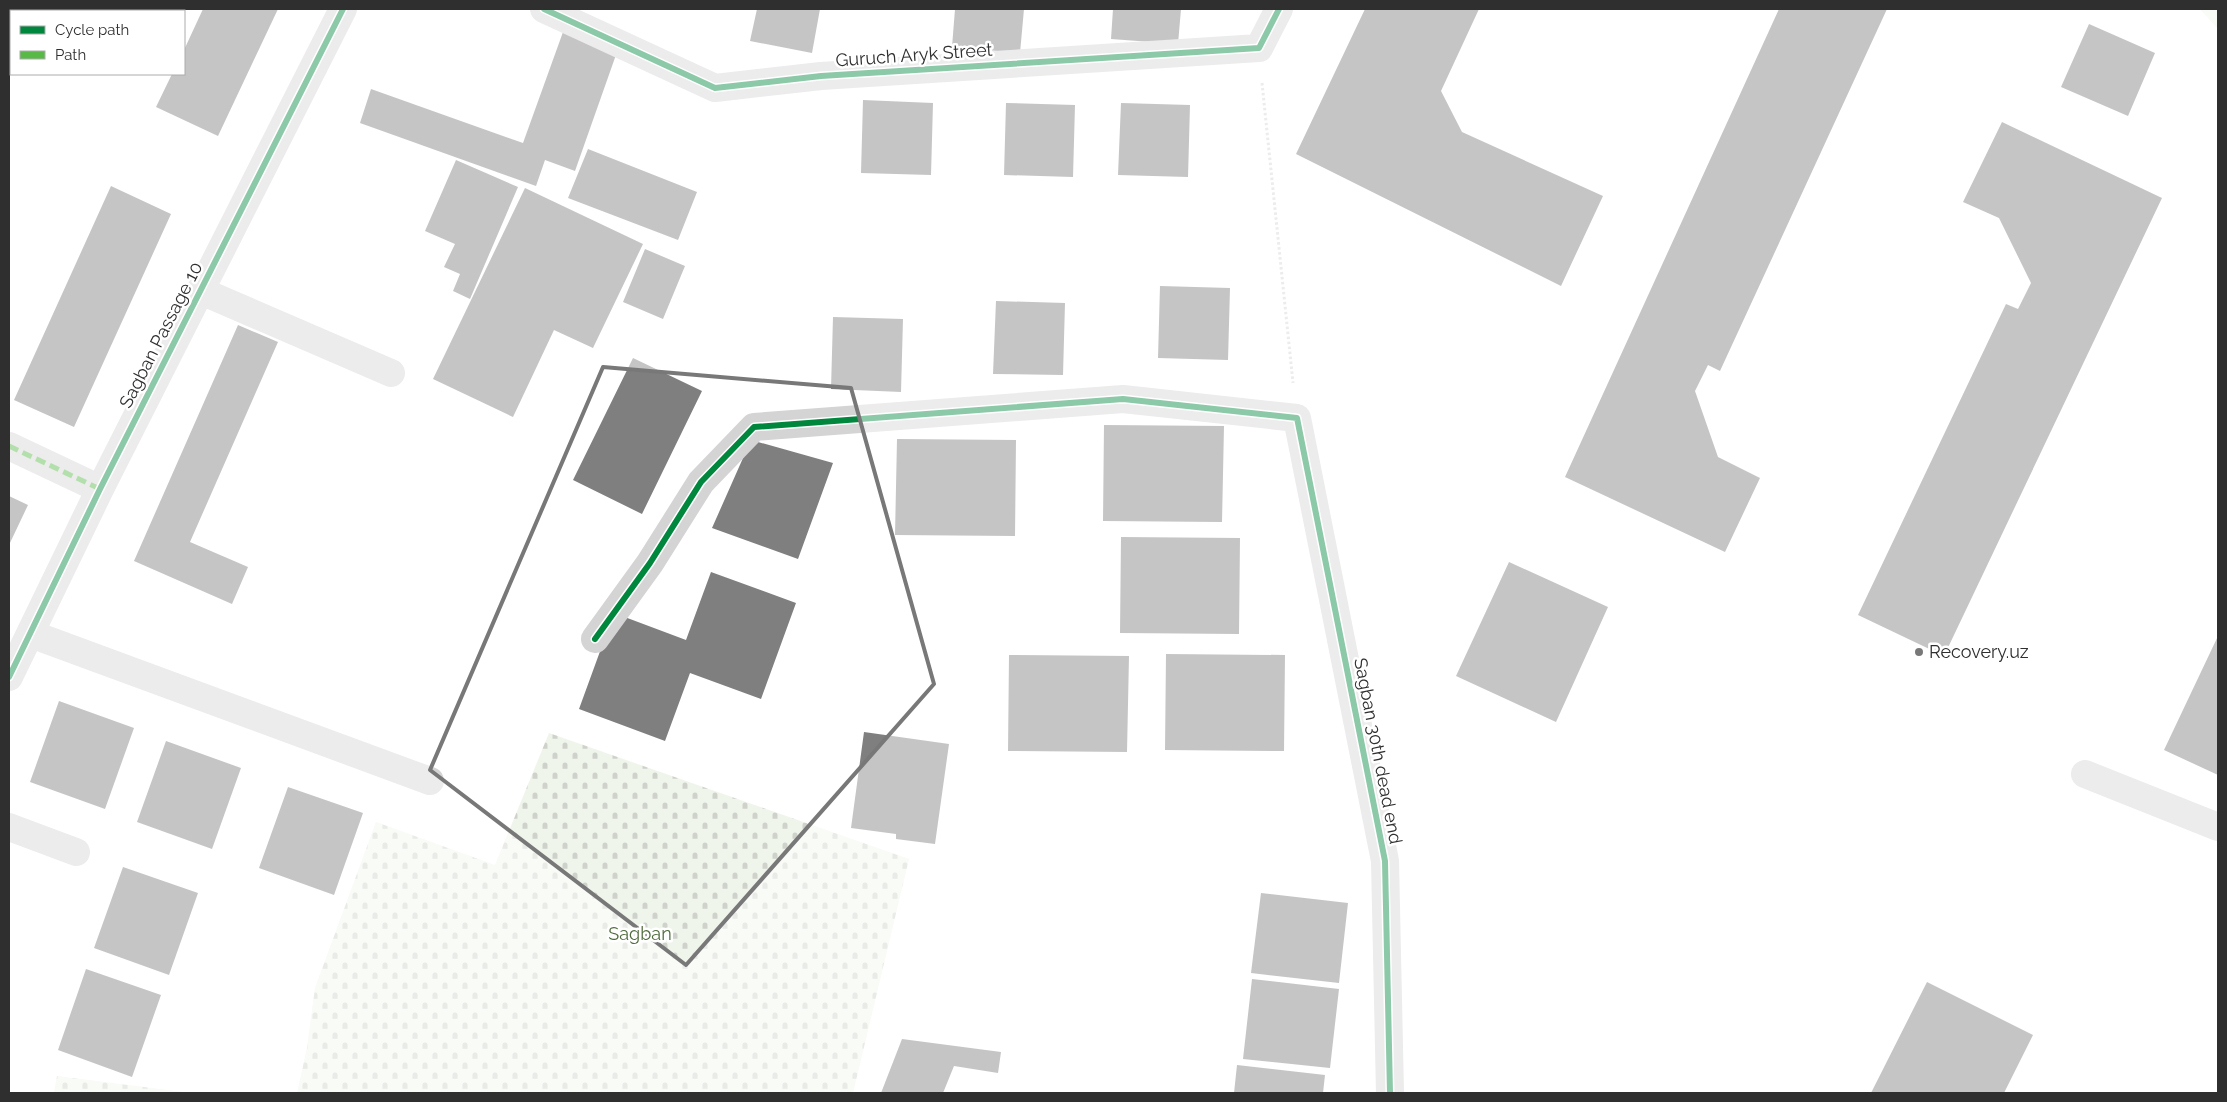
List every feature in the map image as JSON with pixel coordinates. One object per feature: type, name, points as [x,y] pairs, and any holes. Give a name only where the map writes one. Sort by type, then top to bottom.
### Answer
[{"type":"street","name":"Sagban Passage 10","points":[[9,677],[100,489],[343,9]]},
{"type":"street","name":"Guruch Aryk Street","points":[[544,9],[715,88],[821,76],[1259,48]]},
{"type":"street","points":[[1259,48],[1279,9]]},
{"type":"street","points":[[201,291],[392,373]]},
{"type":"street","points":[[595,639],[650,563],[701,482],[754,427],[1123,399],[1297,418]]},
{"type":"street","name":"Sagban 30th dead end","points":[[1297,418],[1385,861],[1390,1093]]},
{"type":"street","points":[[9,446],[100,489]]},
{"type":"street","points":[[31,634],[430,781]]},
{"type":"street","points":[[2085,774],[2218,828]]},
{"type":"street","points":[[9,827],[76,852]]},
{"type":"path","points":[[1259,48],[1297,418]]},
{"type":"highlighted area","points":[[603,367],[851,388],[934,684],[686,965],[430,770]]},
{"type":"green space","points":[[2200,9],[2218,9],[2218,29]]},
{"type":"green space","name":"Sagban","points":[[549,733],[909,859],[853,1093],[297,1093],[307,1048],[315,988],[376,822],[495,865]]},
{"type":"green space","points":[[57,1076],[191,1093],[54,1093]]},
{"type":"building","points":[[203,9],[278,9],[218,136],[156,107],[172,75],[185,75],[185,48]]},
{"type":"building","points":[[757,9],[820,9],[812,53],[750,41]]},
{"type":"building","points":[[955,9],[1024,9],[1020,53],[952,47]]},
{"type":"building","points":[[1113,9],[1181,9],[1178,44],[1111,39]]},
{"type":"building","points":[[1365,9],[1479,9],[1441,91],[1462,132],[1603,196],[1561,286],[1296,154]]},
{"type":"building","points":[[1779,9],[1887,9],[1720,371],[1708,365],[1695,391],[1718,457],[1760,478],[1725,552],[1565,477]]},
{"type":"building","points":[[2089,24],[2155,53],[2128,116],[2061,87]]},
{"type":"building","points":[[563,32],[617,52],[575,171],[545,160],[536,186],[360,123],[371,89],[523,143]]},
{"type":"building","points":[[863,100],[933,103],[931,175],[861,173]]},
{"type":"building","points":[[1006,103],[1075,105],[1073,177],[1004,175]]},
{"type":"building","points":[[1121,103],[1190,105],[1188,177],[1118,175]]},
{"type":"building","points":[[2002,122],[2162,198],[1944,656],[1858,615],[2006,304],[2018,309],[2031,283],[1999,218],[1963,202]]},
{"type":"building","points":[[588,149],[697,192],[678,240],[568,198]]},
{"type":"building","points":[[456,160],[518,187],[470,299],[453,291],[460,274],[444,267],[455,244],[425,231]]},
{"type":"building","points":[[111,186],[171,214],[74,427],[14,400]]},
{"type":"building","points":[[525,188],[643,244],[593,348],[554,330],[513,417],[433,379]]},
{"type":"building","points":[[645,249],[685,266],[663,319],[623,302]]},
{"type":"building","points":[[1160,286],[1230,288],[1228,360],[1158,358]]},
{"type":"building","points":[[996,301],[1065,303],[1063,375],[993,374]]},
{"type":"building","points":[[833,317],[903,319],[901,392],[831,389]]},
{"type":"building","points":[[238,325],[278,342],[190,542],[248,567],[232,604],[134,561]]},
{"type":"building","points":[[633,358],[702,391],[642,514],[573,480]]},
{"type":"building","points":[[1104,425],[1224,426],[1222,522],[1103,521]]},
{"type":"building","points":[[897,439],[1016,440],[1015,536],[895,535]]},
{"type":"building","points":[[751,440],[833,463],[798,559],[712,528]]},
{"type":"building","points":[[9,496],[28,505],[9,545]]},
{"type":"building","points":[[1121,537],[1240,538],[1239,634],[1120,633]]},
{"type":"building","points":[[1509,562],[1608,607],[1556,722],[1456,676]]},
{"type":"building","points":[[711,572],[796,603],[761,699],[690,673],[665,741],[579,709],[614,613],[686,640]]},
{"type":"building","points":[[2218,636],[2218,775],[2164,750]]},
{"type":"building","points":[[1166,654],[1285,655],[1284,751],[1165,750]]},
{"type":"building","points":[[1009,655],[1129,656],[1127,752],[1008,751]]},
{"type":"building","points":[[59,701],[134,728],[105,809],[30,782]]},
{"type":"building","points":[[864,732],[949,744],[935,844],[896,839],[896,834],[851,828]]},
{"type":"building","points":[[166,741],[241,768],[212,849],[137,822]]},
{"type":"building","points":[[288,787],[363,813],[334,895],[259,868]]},
{"type":"building","points":[[123,867],[198,893],[169,975],[94,948]]},
{"type":"building","points":[[1261,893],[1348,903],[1339,983],[1251,973]]},
{"type":"building","points":[[86,969],[161,995],[132,1077],[58,1050]]},
{"type":"building","points":[[1252,979],[1339,989],[1330,1068],[1243,1059]]},
{"type":"building","points":[[1927,982],[2033,1035],[2004,1093],[1871,1093]]},
{"type":"building","points":[[902,1039],[1001,1052],[998,1073],[954,1066],[943,1093],[881,1093]]},
{"type":"building","points":[[1237,1065],[1325,1075],[1323,1093],[1234,1093]]},
{"type":"marked path","points":[[9,446],[100,489]]},
{"type":"cycle path","points":[[9,677],[100,489],[343,9]]},
{"type":"cycle path","points":[[544,9],[715,88],[821,76],[1259,48],[1279,9]]},
{"type":"cycle path","points":[[595,639],[650,563],[701,482],[754,427],[1123,399],[1297,418],[1385,861],[1390,1093]]},
{"type":"place","name":"Recovery.uz","points":[[1919,652]]}]
